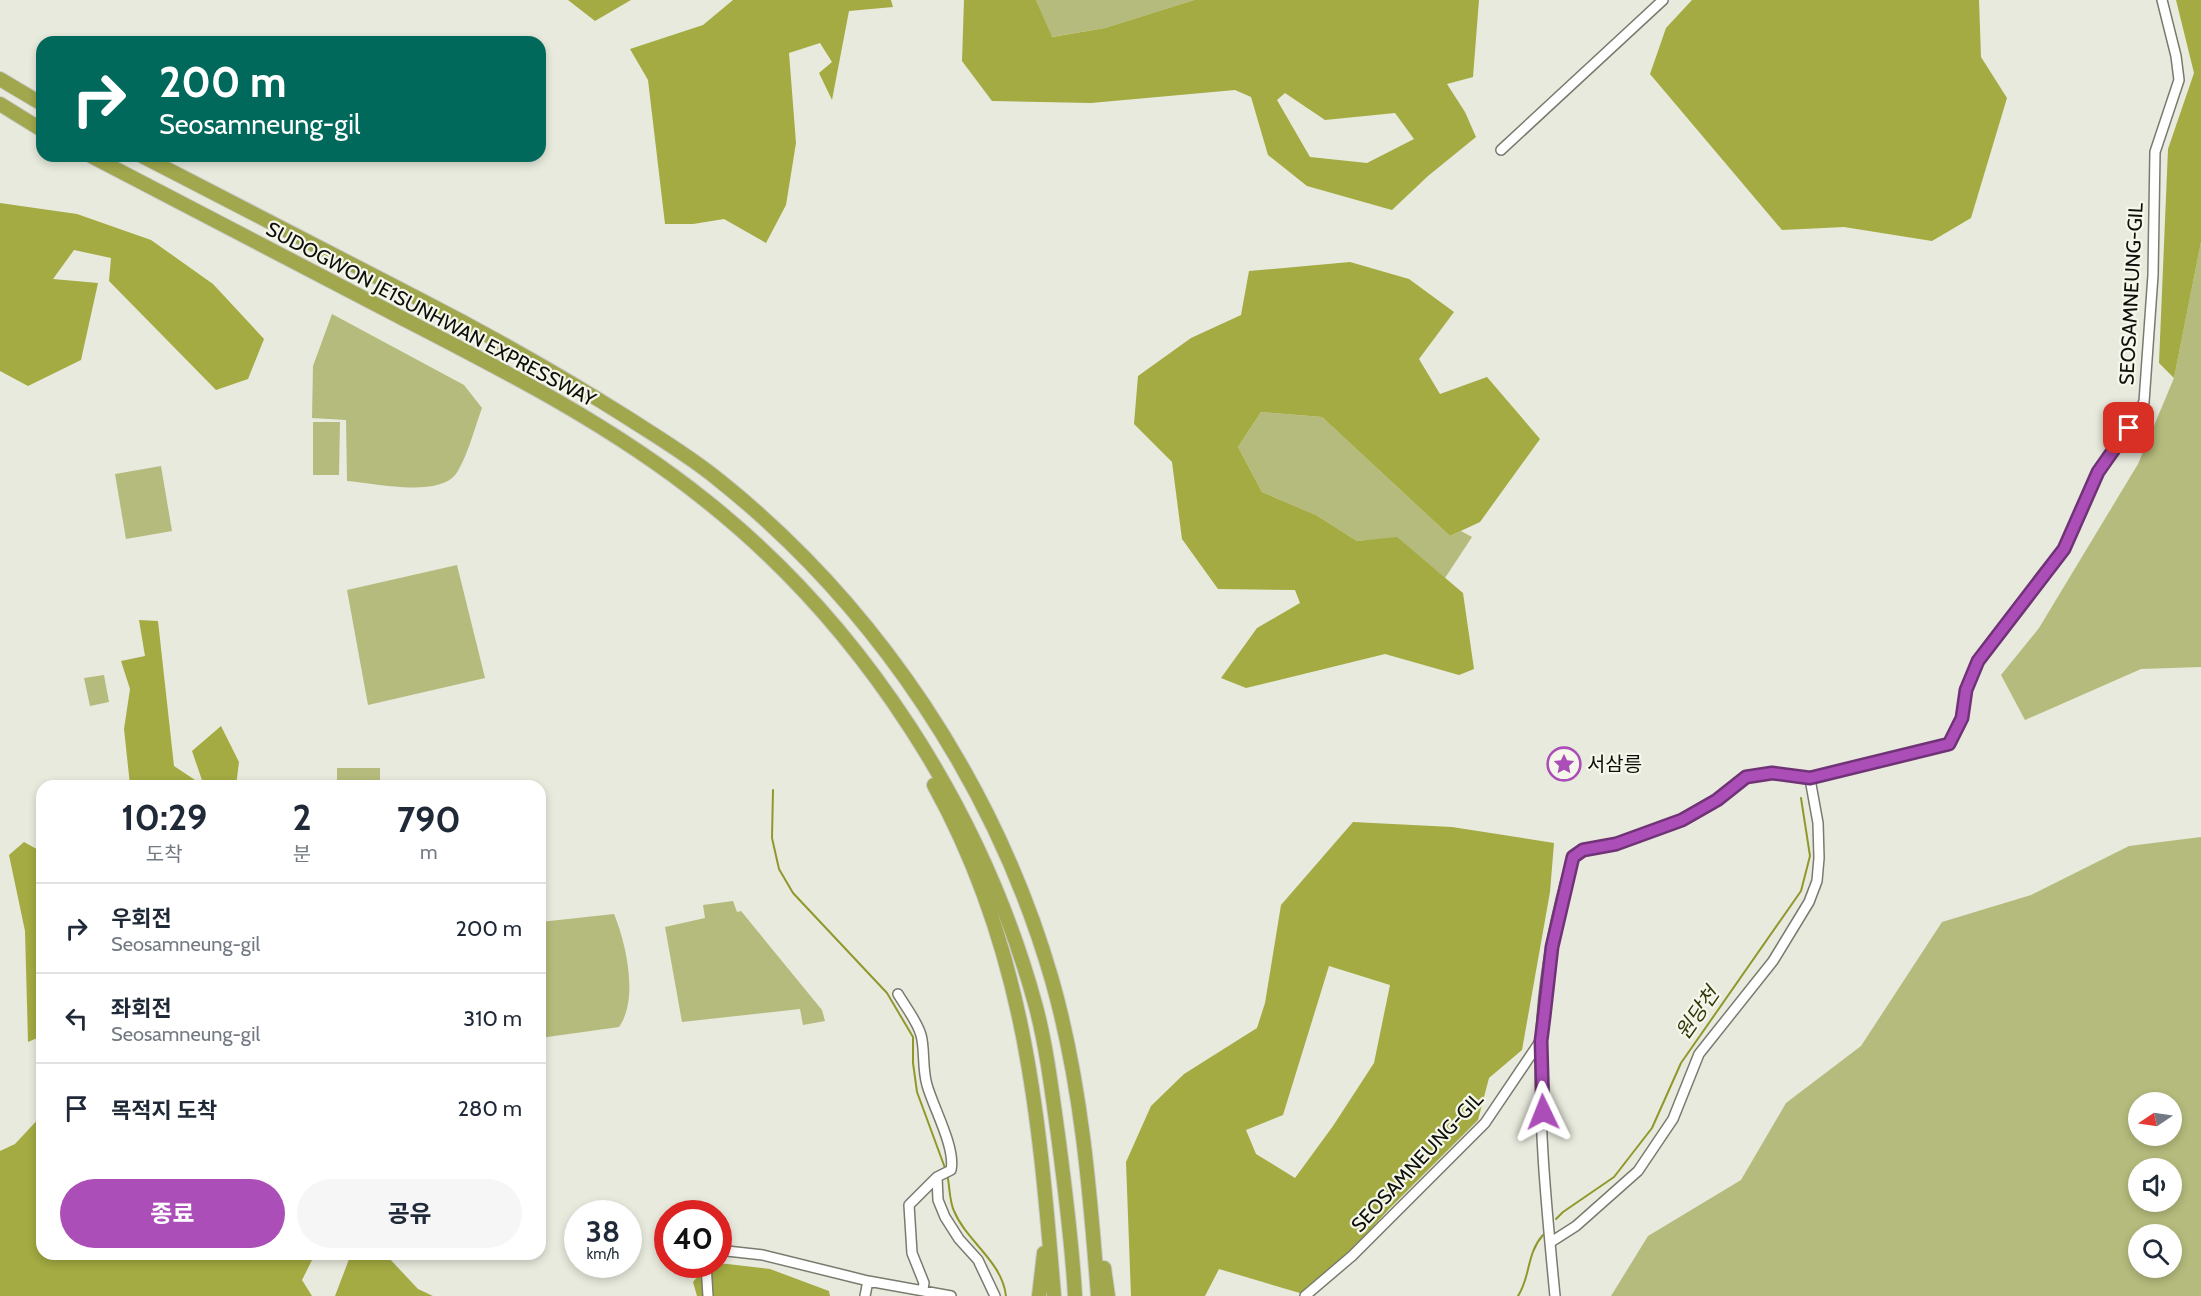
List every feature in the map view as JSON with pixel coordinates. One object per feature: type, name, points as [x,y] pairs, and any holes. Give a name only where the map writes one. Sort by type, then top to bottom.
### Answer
[{"type":"highway","points":[[0,79],[36,100]]},
{"type":"highway","points":[[0,104],[36,126]]},
{"type":"highway","name":"SUDOGWON JE1SUNHWAN EXPRESSWAY","points":[[103,162],[489,363],[622,441],[705,500],[782,569],[866,666],[911,729],[975,841],[995,887],[1036,1008],[1054,1106],[1075,1296]]},
{"type":"highway","name":"SUDOGWON JE1SUNHWAN EXPRESSWAY","points":[[153,162],[544,366],[677,449],[720,481],[798,552],[887,651],[945,739],[996,831],[1052,980],[1075,1081],[1098,1296]]},
{"type":"highway","points":[[866,666],[940,797],[984,890],[1006,958],[1040,1128],[1054,1296]]},
{"type":"highway","points":[[1040,1128],[1044,1244],[1040,1296]]},
{"type":"highway","points":[[1082,1135],[1108,1296]]},
{"type":"street","points":[[1501,150],[1664,0]]},
{"type":"street","name":"SEOSAMNEUNG-GIL","points":[[1555,1296],[1541,1041],[1552,947],[1573,857],[1583,850],[1616,844],[1682,820],[1717,800],[1746,777],[1772,773],[1810,778],[1949,744],[1962,718],[1966,690],[1978,661],[2064,549],[2098,472],[2144,402],[2153,275],[2155,152],[2179,80],[2176,56],[2162,0]]},
{"type":"street","points":[[1551,1242],[1576,1226],[1638,1171],[1673,1119],[1699,1054],[1773,961],[1809,902],[1817,880],[1820,858],[1818,823],[1810,778]]},
{"type":"street","points":[[898,994],[921,1035],[922,1061],[927,1084],[949,1148],[951,1170],[938,1176],[909,1205],[912,1253],[924,1283],[922,1289]]},
{"type":"street","name":"SEOSAMNEUNG-GIL","points":[[1305,1296],[1352,1256],[1485,1123],[1541,1041]]},
{"type":"street","points":[[938,1176],[938,1200],[945,1217],[959,1239],[978,1260],[995,1296]]},
{"type":"street","points":[[732,1252],[763,1255],[868,1281],[951,1296]]},
{"type":"street","points":[[707,1278],[708,1296]]},
{"type":"street","points":[[865,1296],[868,1281]]},
{"type":"green space","points":[[568,0],[631,0],[595,21]]},
{"type":"green space","points":[[733,0],[891,0],[893,7],[849,11],[832,100],[819,73],[832,62],[820,43],[789,53],[796,143],[786,205],[766,243],[724,219],[693,224],[665,224],[648,80],[630,49],[703,25]]},
{"type":"green space","points":[[964,0],[1036,0],[1052,37],[1105,28],[1194,0],[1479,0],[1473,77],[1447,84],[1465,112],[1476,137],[1428,176],[1392,210],[1307,186],[1268,155],[1251,97],[1235,90],[1091,103],[992,101],[962,61]],"holes":[[[1285,93],[1325,120],[1395,113],[1414,139],[1367,163],[1310,157],[1277,100]]]},
{"type":"green space","points":[[1036,0],[1194,0],[1105,28],[1051,37]]},
{"type":"green space","points":[[1692,0],[1979,0],[1981,57],[2007,98],[1971,218],[1932,241],[1844,227],[1782,230],[1650,74],[1666,28]]},
{"type":"green space","points":[[2176,0],[2201,0],[2201,242],[2174,378],[2159,363],[2168,149],[2194,73]]},
{"type":"green space","points":[[0,203],[77,214],[151,240],[213,284],[264,339],[248,379],[216,390],[109,281],[111,258],[74,250],[53,279],[98,283],[81,360],[28,386],[0,371]]},
{"type":"green space","points":[[2201,242],[2201,667],[2141,669],[2025,720],[2001,675],[2039,628],[2138,464],[2174,378]]},
{"type":"green space","points":[[1350,262],[1409,279],[1454,312],[1419,359],[1440,394],[1487,377],[1540,439],[1480,522],[1450,536],[1322,417],[1261,412],[1238,447],[1262,492],[1316,515],[1357,541],[1397,537],[1463,593],[1474,669],[1459,675],[1385,654],[1246,688],[1221,678],[1257,628],[1300,603],[1295,590],[1218,589],[1182,539],[1172,462],[1134,424],[1138,376],[1191,338],[1241,315],[1249,271]]},
{"type":"green space","points":[[332,314],[464,385],[482,408],[464,460],[456,474],[447,481],[435,486],[405,487],[347,481],[346,420],[312,418],[313,366]]},
{"type":"green space","points":[[1261,412],[1322,417],[1450,536],[1461,531],[1472,537],[1445,578],[1397,538],[1357,541],[1316,515],[1262,492],[1238,447]]},
{"type":"green space","points":[[313,422],[340,422],[339,475],[313,475]]},
{"type":"green space","points":[[161,466],[172,531],[126,539],[115,474]]},
{"type":"green space","points":[[457,565],[485,678],[368,705],[347,590]]},
{"type":"green space","points":[[139,620],[158,621],[174,766],[195,780],[129,780],[124,729],[130,689],[121,661],[145,656]]},
{"type":"green space","points":[[104,675],[109,702],[90,706],[84,678]]},
{"type":"green space","points":[[221,726],[239,762],[237,780],[202,780],[192,751]]},
{"type":"green space","points":[[337,768],[380,768],[380,780],[337,780]]},
{"type":"green space","points":[[1353,822],[1452,827],[1554,843],[1550,892],[1522,1050],[1489,1078],[1478,1120],[1389,1209],[1310,1296],[1219,1269],[1205,1296],[1131,1296],[1126,1162],[1151,1106],[1184,1074],[1257,1028],[1265,1003],[1281,905]],"holes":[[[1329,966],[1390,985],[1374,1063],[1333,1126],[1295,1178],[1256,1154],[1246,1130],[1283,1115]]]},
{"type":"green space","points":[[2201,837],[2201,1296],[1611,1296],[1648,1236],[1741,1180],[1786,1103],[1861,1046],[1942,922],[2031,895],[2129,846]]},
{"type":"green space","points":[[24,842],[36,849],[36,1039],[28,1042],[25,931],[9,855]]},
{"type":"green space","points":[[733,901],[737,912],[741,911],[822,1010],[825,1021],[803,1025],[800,1009],[682,1022],[665,927],[705,918],[703,905]]},
{"type":"green space","points":[[614,914],[623,940],[629,987],[625,1015],[619,1027],[546,1037],[546,921]]},
{"type":"green space","points":[[36,1121],[36,1260],[312,1260],[302,1280],[312,1296],[0,1296],[0,1151],[15,1144]]},
{"type":"green space","points":[[349,1260],[391,1260],[418,1289],[433,1296],[335,1296]]},
{"type":"green space","points":[[732,1265],[770,1269],[829,1291],[830,1296],[697,1296],[693,1282],[696,1278],[732,1278]]},
{"type":"waterway","points":[[773,790],[772,838],[779,869],[793,893],[887,993],[913,1037],[913,1063],[917,1092],[945,1168]]},
{"type":"waterway","name":"원당천","points":[[1556,1219],[1614,1177],[1652,1128],[1681,1063],[1801,891],[1810,856],[1801,798]]},
{"type":"waterway","points":[[947,1174],[954,1211],[998,1272],[1006,1296]]},
{"type":"waterway","name":"원당천","points":[[1518,1296],[1525,1281],[1531,1257],[1543,1235]]},
{"type":"place","name":"서삼릉","points":[[1564,764]]},
{"type":"route","points":[[1543,1112],[1541,1041],[1552,947],[1573,857],[1583,850],[1616,844],[1682,820],[1717,800],[1746,777],[1772,773],[1810,778],[1949,744],[1962,718],[1966,690],[1978,661],[2064,549],[2098,472],[2112,448],[2129,428]]}]
